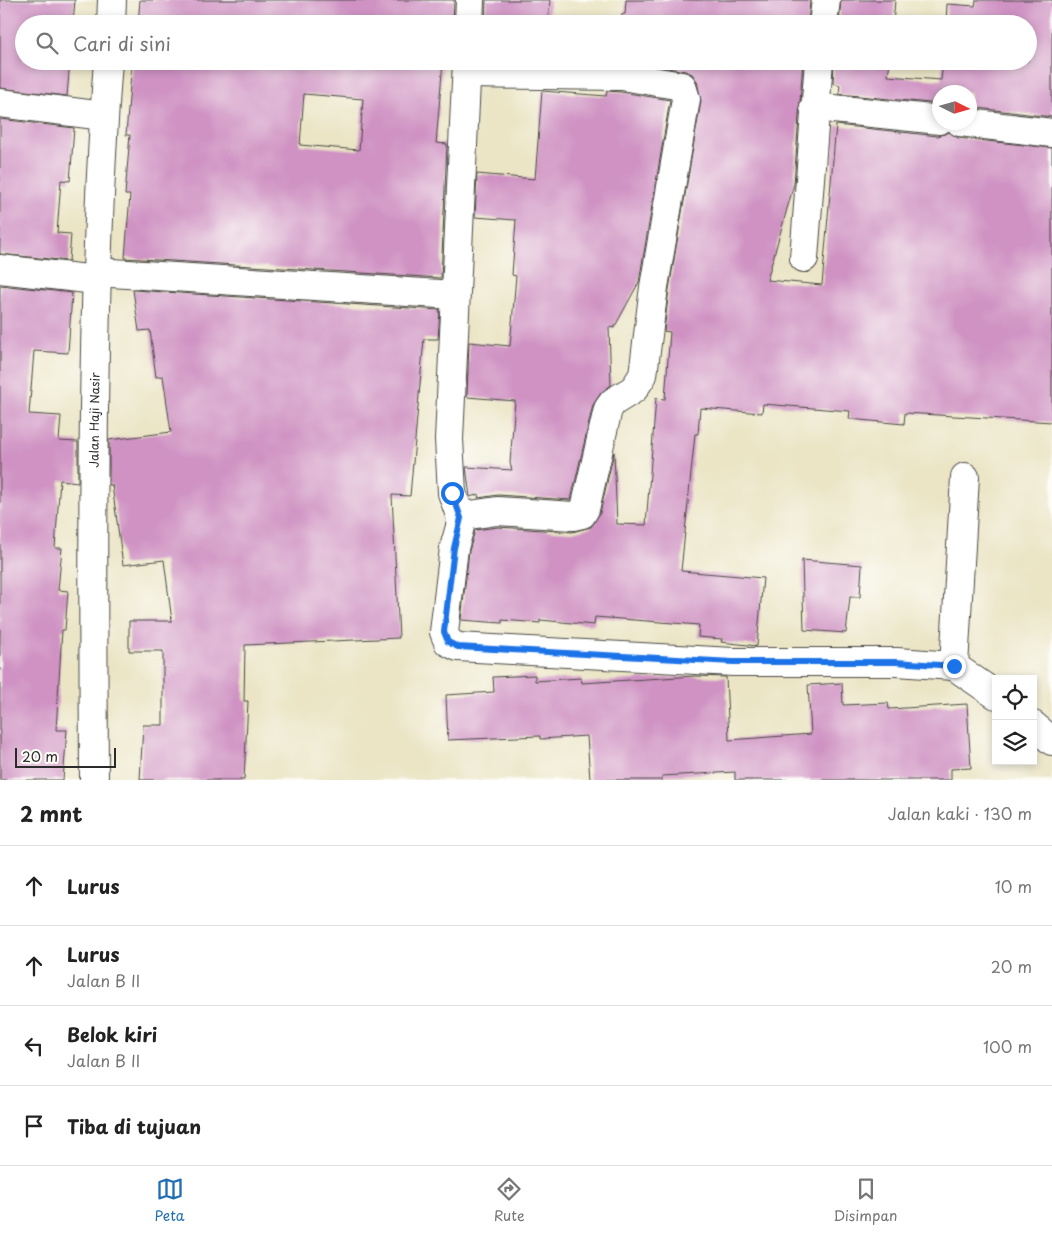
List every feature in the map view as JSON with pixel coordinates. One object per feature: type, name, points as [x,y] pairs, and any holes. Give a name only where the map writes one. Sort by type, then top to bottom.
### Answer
[{"type":"street","points":[[111,15],[112,0]]},
{"type":"street","points":[[469,15],[470,0]]},
{"type":"street","points":[[824,15],[826,0]]},
{"type":"street","name":"Jalan Haji Nasir","points":[[94,780],[93,402],[96,276],[107,70]]},
{"type":"street","points":[[467,70],[449,439],[452,493],[461,518],[454,548],[444,632],[448,642],[458,647],[733,662],[896,662],[954,666],[992,692]]},
{"type":"street","points":[[461,518],[467,513],[482,511],[572,516],[582,514],[585,509],[608,409],[613,402],[634,389],[643,375],[654,287],[686,99],[682,86],[622,76],[506,70]]},
{"type":"street","points":[[804,258],[818,70]]},
{"type":"street","points":[[0,103],[104,116]]},
{"type":"street","points":[[814,107],[932,119]]},
{"type":"street","points":[[977,124],[1052,132]]},
{"type":"street","points":[[0,269],[96,276],[455,294]]},
{"type":"street","points":[[954,666],[965,477]]},
{"type":"street","points":[[1037,728],[1052,741]]},
{"type":"building","points":[[0,0],[75,0],[74,15],[15,15],[15,70],[69,70],[67,96],[0,88]]},
{"type":"building","points":[[140,0],[454,0],[453,15],[139,15]]},
{"type":"building","points":[[486,0],[550,0],[549,15],[485,15]]},
{"type":"building","points":[[626,0],[810,0],[809,15],[622,15],[625,14]]},
{"type":"building","points":[[841,0],[895,0],[894,15],[840,15]]},
{"type":"building","points":[[976,0],[1052,0],[1052,117],[977,108],[977,85],[932,85],[932,103],[839,94],[840,85],[833,83],[834,70],[889,70],[888,76],[941,80],[942,70],[1037,70],[1037,15],[946,15],[947,4],[975,6]]},
{"type":"building","points":[[131,70],[442,70],[436,143],[447,144],[441,278],[125,258],[130,195],[125,195],[130,135],[126,135]],"holes":[[[304,94],[363,99],[359,150],[300,145]]]},
{"type":"building","points":[[679,70],[802,70],[794,184],[767,280],[822,285],[836,125],[938,136],[949,132],[958,138],[1052,148],[1052,422],[905,413],[904,424],[849,419],[850,411],[763,404],[762,413],[700,408],[698,434],[695,434],[681,571],[763,578],[757,646],[721,642],[722,639],[698,637],[699,625],[595,617],[594,625],[540,620],[540,623],[502,620],[502,623],[461,620],[469,551],[475,530],[498,527],[572,532],[591,527],[600,513],[614,452],[617,524],[646,525],[656,398],[665,399],[670,332],[664,331],[669,289],[701,101],[697,81],[692,74]]},
{"type":"building","points":[[542,91],[606,96],[607,91],[670,100],[639,282],[614,328],[609,327],[611,385],[601,393],[593,405],[571,500],[498,495],[478,498],[479,494],[470,497],[466,467],[512,470],[510,463],[515,401],[467,397],[469,342],[510,346],[516,276],[512,275],[516,220],[475,217],[477,174],[535,179]]},
{"type":"building","points":[[0,119],[74,128],[70,181],[61,180],[57,233],[71,234],[69,261],[0,254]]},
{"type":"building","points":[[0,285],[72,293],[68,353],[34,351],[29,414],[61,416],[59,441],[78,442],[78,482],[60,480],[55,548],[62,548],[58,590],[68,591],[65,630],[62,630],[56,730],[67,730],[63,780],[0,780]]},
{"type":"building","points":[[133,290],[440,310],[438,339],[424,339],[410,496],[392,495],[399,638],[245,645],[244,701],[248,701],[244,780],[140,780],[143,725],[163,725],[163,651],[129,651],[129,621],[172,621],[164,560],[123,565],[112,485],[109,485],[109,440],[171,432],[163,376],[156,377],[150,330],[139,331]]},
{"type":"building","points":[[802,560],[862,565],[860,597],[850,597],[846,633],[804,630]]},
{"type":"building","points":[[535,675],[535,681],[581,678],[582,683],[695,676],[726,677],[729,740],[811,734],[808,685],[842,683],[843,705],[888,703],[889,709],[967,704],[971,768],[951,769],[951,780],[735,780],[735,772],[662,776],[662,780],[590,780],[587,736],[540,739],[540,736],[448,740],[446,695],[494,692],[493,677]]},
{"type":"route","points":[[452,493],[461,518],[454,548],[444,632],[448,642],[458,647],[733,662],[896,662],[954,666]]}]
